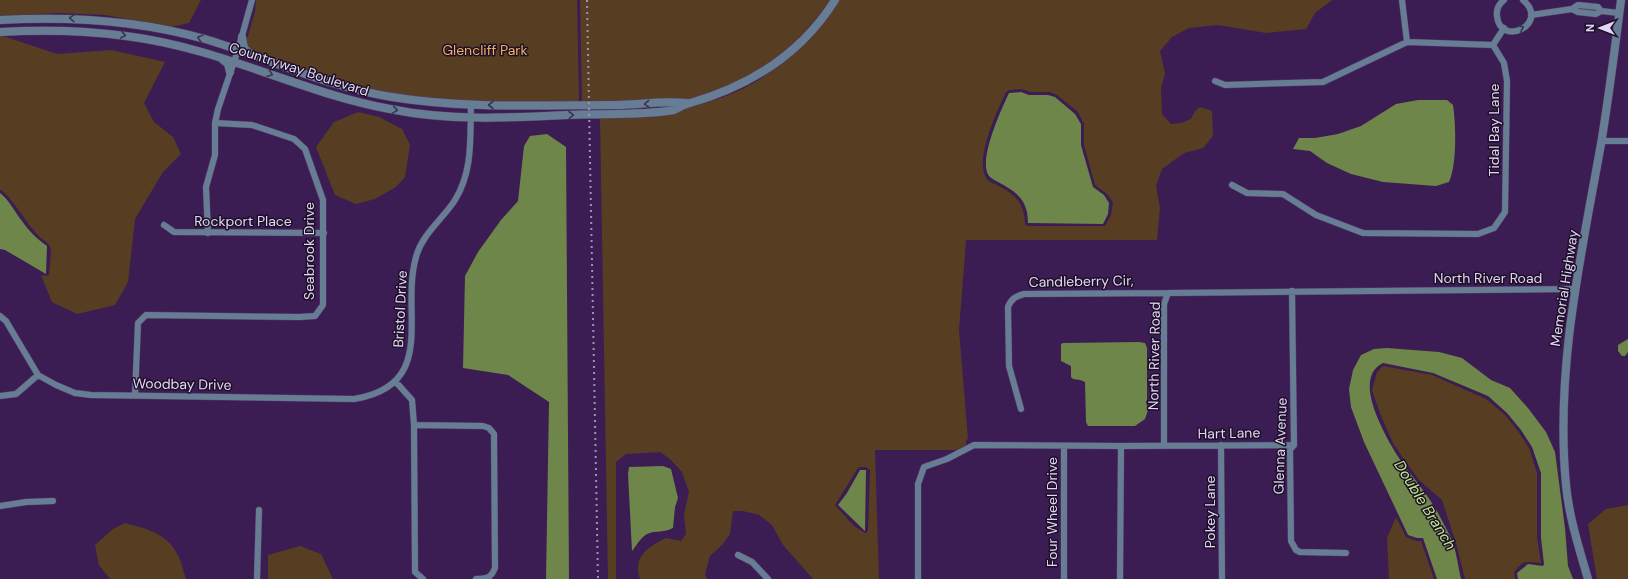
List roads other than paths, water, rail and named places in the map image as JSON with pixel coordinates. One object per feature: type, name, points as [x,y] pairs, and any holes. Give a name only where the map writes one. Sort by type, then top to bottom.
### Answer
[{"type":"street","points":[[208,233],[206,187],[215,155],[215,123],[252,0]]},
{"type":"street","name":"Countryway Boulevard","points":[[0,32],[70,30],[114,33],[165,42],[221,57],[252,55],[308,76],[367,92],[426,102],[471,105],[620,105],[674,102],[686,103],[706,99],[728,91],[762,73],[795,48],[817,24],[835,0]]},
{"type":"street","points":[[1402,0],[1407,42]]},
{"type":"street","points":[[1504,0],[1499,5],[1496,16],[1498,22],[1504,28],[1512,32],[1523,29],[1527,26],[1531,15],[1528,4],[1523,0]]},
{"type":"street","name":"Memorial Highway","points":[[1588,579],[1573,529],[1566,485],[1564,444],[1565,367],[1575,289],[1602,141],[1621,0]]},
{"type":"street","points":[[1531,15],[1572,8],[1578,12],[1596,14],[1601,11],[1619,13]]},
{"type":"street","name":"Countryway Boulevard","points":[[0,20],[49,18],[116,21],[168,30],[224,46],[246,66],[322,93],[366,104],[424,115],[470,118],[648,113],[677,109],[686,103]]},
{"type":"street","points":[[1215,81],[1225,85],[1323,82],[1407,42],[1493,45],[1504,28]]},
{"type":"street","points":[[224,46],[236,44],[242,37]]},
{"type":"street","points":[[242,37],[244,48],[252,55]]},
{"type":"street","points":[[165,42],[187,44],[221,54],[250,58],[298,75],[308,76]]},
{"type":"street","name":"Tidal Bay Lane","points":[[1232,184],[1247,193],[1283,194],[1316,215],[1363,233],[1478,234],[1494,228],[1505,212],[1507,81],[1504,63],[1493,45]]},
{"type":"street","points":[[221,57],[228,64],[230,72]]},
{"type":"street","points":[[230,72],[237,66],[246,66]]},
{"type":"street","name":"Bristol Drive","points":[[395,381],[406,365],[411,349],[412,283],[416,257],[426,237],[454,201],[466,178],[470,153],[471,105]]},
{"type":"street","name":"Seabrook Drive","points":[[135,395],[138,323],[146,315],[315,316],[323,305],[323,200],[305,149],[294,139],[252,125],[215,123]]},
{"type":"street","points":[[1602,141],[1628,141]]},
{"type":"street","name":"Rockport Place","points":[[164,225],[174,232],[324,233]]},
{"type":"street","name":"North River Road","points":[[1164,446],[1164,304],[1168,292],[1575,289]]},
{"type":"street","name":"Glenna Avenue","points":[[1292,290],[1294,445],[1290,450],[1290,535],[1293,545],[1300,552],[1346,553]]},
{"type":"street","name":"Candleberry Cir,","points":[[1021,409],[1011,376],[1008,357],[1008,307],[1014,298],[1024,294],[1168,292]]},
{"type":"street","points":[[0,316],[6,321],[38,375],[16,394],[0,396]]},
{"type":"street","name":"Woodbay Drive","points":[[38,375],[75,393],[354,399],[375,394],[395,381]]},
{"type":"street","points":[[395,381],[412,400],[414,425],[415,572],[423,579]]},
{"type":"street","points":[[414,425],[483,426],[489,428],[494,434],[495,568],[493,574],[487,579],[476,579]]},
{"type":"street","points":[[918,579],[918,484],[924,468],[947,459],[974,445],[1164,446]]},
{"type":"street","name":"Pokey Lane","points":[[1221,445],[1222,579]]},
{"type":"street","name":"Hart Lane","points":[[1164,446],[1294,445]]},
{"type":"street","name":"Four Wheel Drive","points":[[1064,446],[1064,579]]},
{"type":"street","points":[[1120,579],[1121,446]]},
{"type":"street","points":[[0,506],[26,502],[53,501]]},
{"type":"street","points":[[257,579],[258,510]]},
{"type":"street","points":[[738,555],[752,562],[768,579]]},
{"type":"water","points":[[1021,92],[1029,95],[1048,95],[1055,97],[1075,114],[1081,124],[1081,145],[1093,187],[1104,195],[1109,203],[1108,214],[1103,224],[1028,223],[1024,203],[1016,193],[989,176],[986,164],[987,154],[997,121],[1009,93]]},
{"type":"water","points":[[1418,100],[1447,100],[1453,105],[1455,123],[1455,155],[1452,175],[1449,182],[1436,186],[1383,182],[1351,174],[1327,163],[1310,151],[1293,149],[1299,138],[1315,138],[1338,134],[1361,126],[1396,104]]},
{"type":"water","points":[[547,134],[566,147],[569,579],[546,579],[549,402],[508,375],[463,368],[465,276],[478,252],[501,220],[518,201],[524,146],[530,136]]},
{"type":"water","points":[[0,193],[30,231],[47,246],[46,274],[5,250],[0,249]]},
{"type":"water","points":[[1628,339],[1628,352],[1625,356],[1622,356],[1618,351],[1618,345]]},
{"type":"water","points":[[1145,343],[1147,348],[1146,402],[1148,410],[1145,419],[1135,426],[1088,426],[1086,422],[1085,382],[1073,379],[1071,377],[1071,366],[1061,361],[1061,344]]},
{"type":"water","name":"Double Branch","points":[[1387,348],[1439,352],[1462,358],[1491,380],[1510,388],[1528,408],[1546,432],[1555,452],[1565,528],[1568,566],[1573,579],[1518,579],[1517,573],[1528,564],[1543,566],[1544,564],[1541,538],[1541,473],[1532,447],[1521,430],[1507,413],[1488,396],[1433,373],[1383,363],[1375,370],[1370,379],[1372,402],[1376,414],[1396,454],[1433,504],[1456,552],[1461,579],[1437,579],[1423,538],[1408,535],[1364,442],[1351,407],[1349,389],[1353,370],[1361,355],[1374,349]]},
{"type":"water","points":[[663,466],[671,469],[678,498],[675,507],[673,528],[645,535],[632,551],[628,474],[629,467]]},
{"type":"water","points":[[860,470],[866,470],[865,531],[838,505],[847,493]]},
{"type":"railway","points":[[587,0],[598,579]]},
{"type":"park label","name":"Glencliff Park","points":[[485,50]]}]
